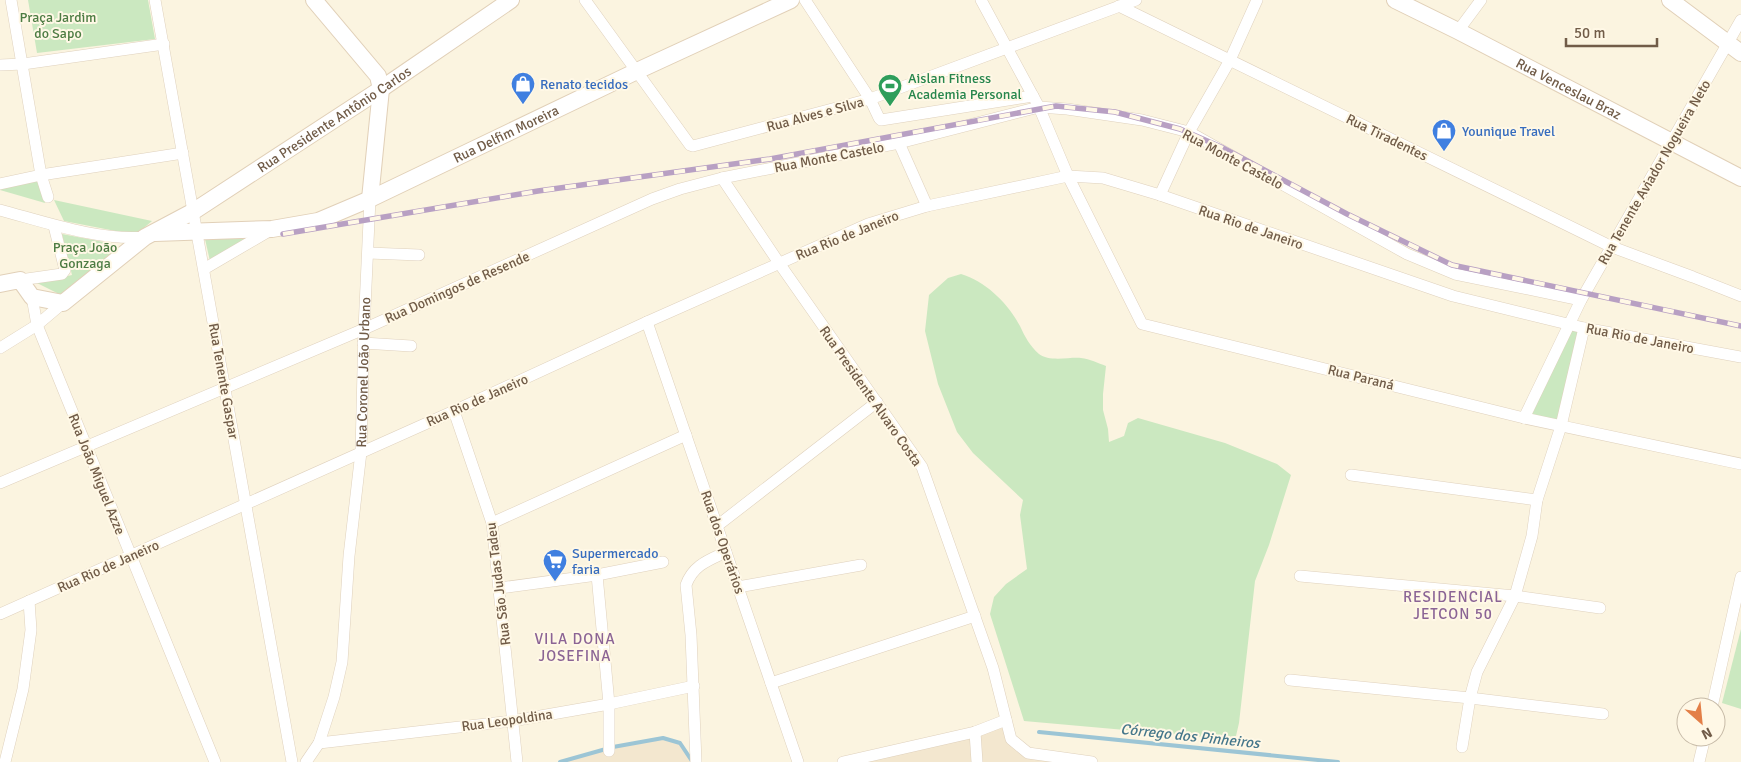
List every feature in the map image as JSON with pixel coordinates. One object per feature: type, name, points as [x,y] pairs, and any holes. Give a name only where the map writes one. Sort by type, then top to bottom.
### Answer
[{"type":"main road","points":[[314,0],[378,76],[381,89]]},
{"type":"main road","name":"Rua Presidente Antônio Carlos","points":[[150,235],[194,211],[381,89],[511,0]]},
{"type":"main road","name":"Rua Delfim Moreira","points":[[150,235],[272,228],[318,221],[370,199],[637,71],[791,0]]},
{"type":"main road","name":"Rua Venceslau Braz","points":[[1395,0],[1741,178]]},
{"type":"main road","points":[[1670,0],[1741,53]]},
{"type":"main road","name":"Rua Coronel João Urbano","points":[[370,199],[381,89]]},
{"type":"main road","points":[[0,284],[20,280],[32,297],[63,303],[150,235]]},
{"type":"street","points":[[12,0],[41,175],[48,198]]},
{"type":"street","name":"Rua Tenente Gaspar","points":[[155,0],[292,762]]},
{"type":"street","points":[[585,0],[637,71]]},
{"type":"street","points":[[806,0],[870,99],[881,120],[1036,101]]},
{"type":"street","name":"Rua Paraná","points":[[981,0],[1036,101],[1068,176],[1142,324],[1524,418],[1741,464]]},
{"type":"street","name":"Rua Alves e Silva","points":[[637,71],[690,145],[701,145],[870,99],[1136,0]]},
{"type":"street","points":[[1160,195],[1188,132],[1230,60],[1257,0]]},
{"type":"street","points":[[1458,31],[1481,0]]},
{"type":"street","name":"Rua Tiradentes","points":[[1119,6],[1612,247],[1741,296]]},
{"type":"street","name":"Rua Tenente Aviador Nogueira Neto","points":[[1524,418],[1581,300],[1741,20]]},
{"type":"street","points":[[0,65],[23,64],[164,44]]},
{"type":"street","name":"Rua Monte Castelo","points":[[722,178],[899,143],[1036,101],[1123,116],[1188,132],[1407,254],[1454,274],[1581,300]]},
{"type":"street","points":[[899,143],[927,206]]},
{"type":"street","points":[[0,184],[41,175],[183,153]]},
{"type":"street","name":"Rua Rio de Janeiro","points":[[0,614],[868,224],[927,206],[1068,176],[1103,178],[1160,195],[1453,296],[1584,328],[1741,357]]},
{"type":"street","name":"Rua Presidente Alvaro Costa","points":[[722,178],[922,467],[993,668],[1011,739],[1028,753],[1092,762]]},
{"type":"street","name":"Rua Domingos de Resende","points":[[0,484],[364,329],[652,199],[680,189],[722,178]]},
{"type":"street","name":"Rua Coronel João Urbano","points":[[306,762],[319,743],[334,697],[342,662],[349,556],[361,452],[363,343],[370,199]]},
{"type":"street","points":[[0,210],[54,226],[128,239],[150,235]]},
{"type":"street","points":[[20,280],[62,274],[65,270],[54,226]]},
{"type":"street","name":"Rua Delfim Moreira","points":[[204,269],[272,228]]},
{"type":"street","points":[[368,253],[419,255]]},
{"type":"street","name":"Rua João Miguel Azze","points":[[32,297],[37,325],[215,762]]},
{"type":"street","points":[[0,348],[37,325],[63,303]]},
{"type":"street","name":"Rua dos Operários","points":[[647,322],[798,762]]},
{"type":"street","points":[[1462,747],[1470,698],[1477,672],[1515,596],[1532,536],[1537,500],[1561,426],[1584,328]]},
{"type":"street","points":[[363,343],[411,346]]},
{"type":"street","points":[[717,526],[877,402]]},
{"type":"street","name":"Rua São Judas Tadeu","points":[[454,411],[492,523],[516,762]]},
{"type":"street","points":[[492,523],[686,435]]},
{"type":"street","points":[[1352,475],[1537,500]]},
{"type":"street","points":[[696,762],[692,635],[686,585],[689,577],[699,565],[726,552]]},
{"type":"street","points":[[500,588],[597,575],[663,562]]},
{"type":"street","points":[[738,587],[861,565]]},
{"type":"street","points":[[597,575],[609,704],[609,751]]},
{"type":"street","points":[[1300,576],[1515,596],[1600,608]]},
{"type":"street","points":[[1714,697],[1741,578]]},
{"type":"street","points":[[5,762],[23,689],[31,630],[29,601]]},
{"type":"street","points":[[771,683],[975,616]]},
{"type":"street","points":[[1290,680],[1470,698],[1603,714]]},
{"type":"street","name":"Rua Leopoldina","points":[[319,743],[512,721],[609,704],[694,686]]},
{"type":"street","points":[[843,762],[975,732],[1006,720]]},
{"type":"street","points":[[975,732],[977,762]]},
{"type":"street","points":[[1699,762],[1703,747]]},
{"type":"shaded area","points":[[1006,720],[1020,747],[1092,762],[843,762]]},
{"type":"shaded area","points":[[663,738],[680,743],[692,762],[560,762],[613,747]]},
{"type":"green space","name":"Praça Jardim do Sapo","points":[[28,0],[148,0],[155,39],[37,53]]},
{"type":"green space","points":[[41,178],[45,203],[0,190],[0,187]]},
{"type":"green space","points":[[54,200],[152,221],[139,232],[131,234],[64,221]]},
{"type":"green space","name":"Praça João Gonzaga","points":[[62,234],[114,244],[113,255],[61,295],[37,283],[72,275]]},
{"type":"green space","points":[[263,238],[210,261],[205,239]]},
{"type":"green space","points":[[961,274],[979,282],[1002,301],[1015,317],[1030,345],[1039,354],[1054,359],[1084,359],[1106,366],[1103,410],[1109,442],[1124,436],[1128,423],[1138,418],[1225,443],[1277,464],[1291,475],[1269,545],[1255,581],[1236,736],[1215,738],[1024,721],[990,614],[994,597],[1006,584],[1027,569],[1020,515],[1023,500],[973,453],[957,432],[938,384],[925,331],[929,295],[948,278]]},
{"type":"green space","points":[[1571,329],[1581,331],[1557,423],[1529,415]]},
{"type":"green space","points":[[1741,629],[1741,709],[1726,704],[1726,697],[1724,697]]},
{"type":"waterway","name":"Córrego dos Pinheiros","points":[[1039,732],[1338,762]]},
{"type":"waterway","name":"Córrego dos Pinheiros","points":[[560,762],[613,747],[663,738],[680,743],[692,761]]},
{"type":"railway","points":[[283,234],[538,191],[770,159],[1056,106],[1115,112],[1180,129],[1221,147],[1347,214],[1452,265],[1741,326]]},
{"type":"place","name":"Renato tecidos","points":[[523,105]]},
{"type":"place","name":"Aislan Fitness Academia Personal","points":[[890,107]]},
{"type":"place","name":"Younique Travel","points":[[1444,152]]},
{"type":"place","name":"Supermercado faria","points":[[555,582]]},
{"type":"district","name":"RESIDENCIAL JETCON 50","points":[[1453,606]]},
{"type":"district","name":"VILA DONA JOSEFINA","points":[[575,648]]}]
